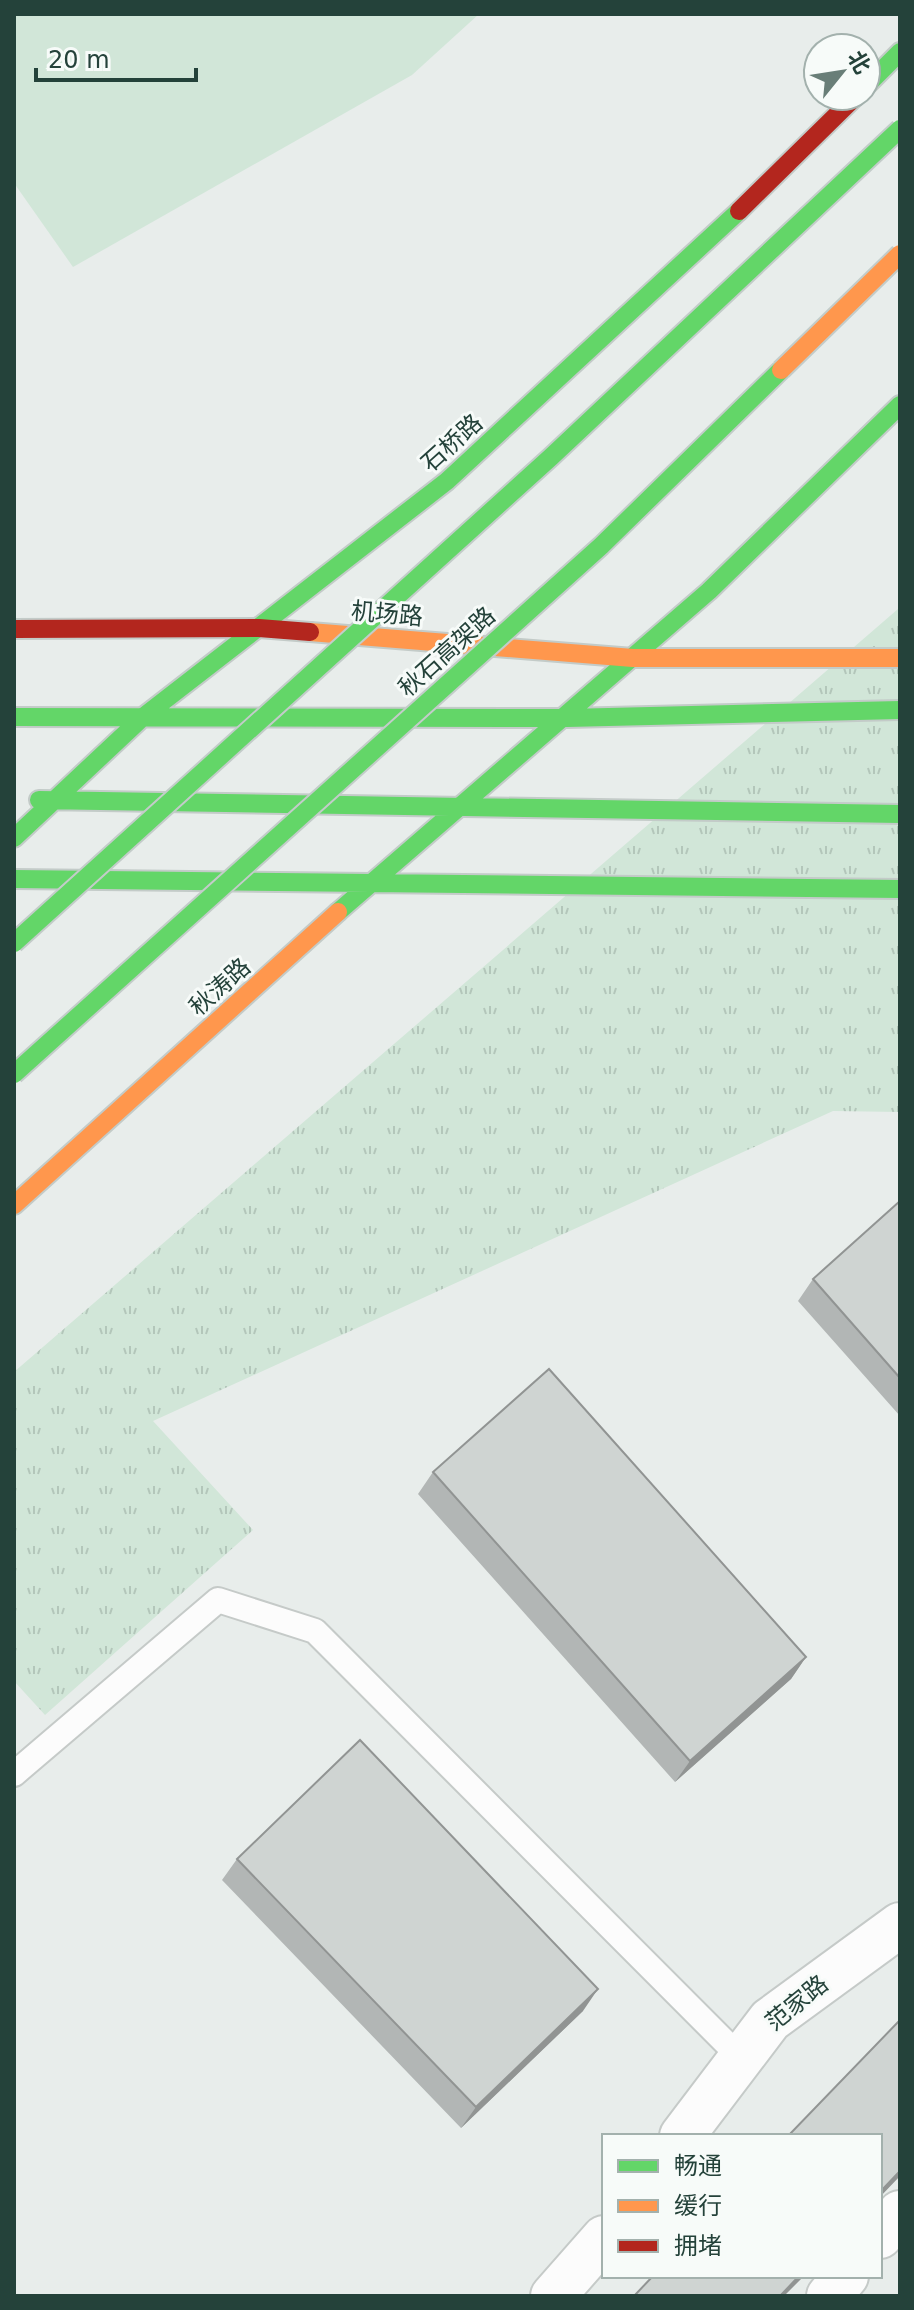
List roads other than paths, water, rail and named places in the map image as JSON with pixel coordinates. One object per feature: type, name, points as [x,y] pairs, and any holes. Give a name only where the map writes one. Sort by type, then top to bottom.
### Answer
[{"type":"main road","points":[[882,70],[900,52]]},
{"type":"main road","name":"石桥路","points":[[56,800],[143,717],[447,481],[756,196],[840,112]]},
{"type":"main road","points":[[14,943],[551,457],[900,129]]},
{"type":"main road","name":"秋石高架路","points":[[14,1074],[601,546],[900,254]]},
{"type":"main road","points":[[460,808],[567,718],[829,481],[900,405]]},
{"type":"main road","name":"机场路","points":[[14,629],[259,628],[633,658],[900,658]]},
{"type":"main road","points":[[14,717],[567,718],[900,710]]},
{"type":"main road","points":[[14,799],[900,814]]},
{"type":"main road","points":[[14,838],[56,800]]},
{"type":"main road","name":"秋涛路","points":[[14,1205],[372,882],[460,808]]},
{"type":"main road","points":[[14,879],[900,889]]},
{"type":"street","name":"范家路","points":[[684,2134],[770,2020],[900,1925]]},
{"type":"street","points":[[553,2296],[602,2240]]},
{"type":"street","points":[[829,2296],[844,2278]]},
{"type":"lane","points":[[14,1774],[218,1600],[315,1631],[741,2058]]}]
